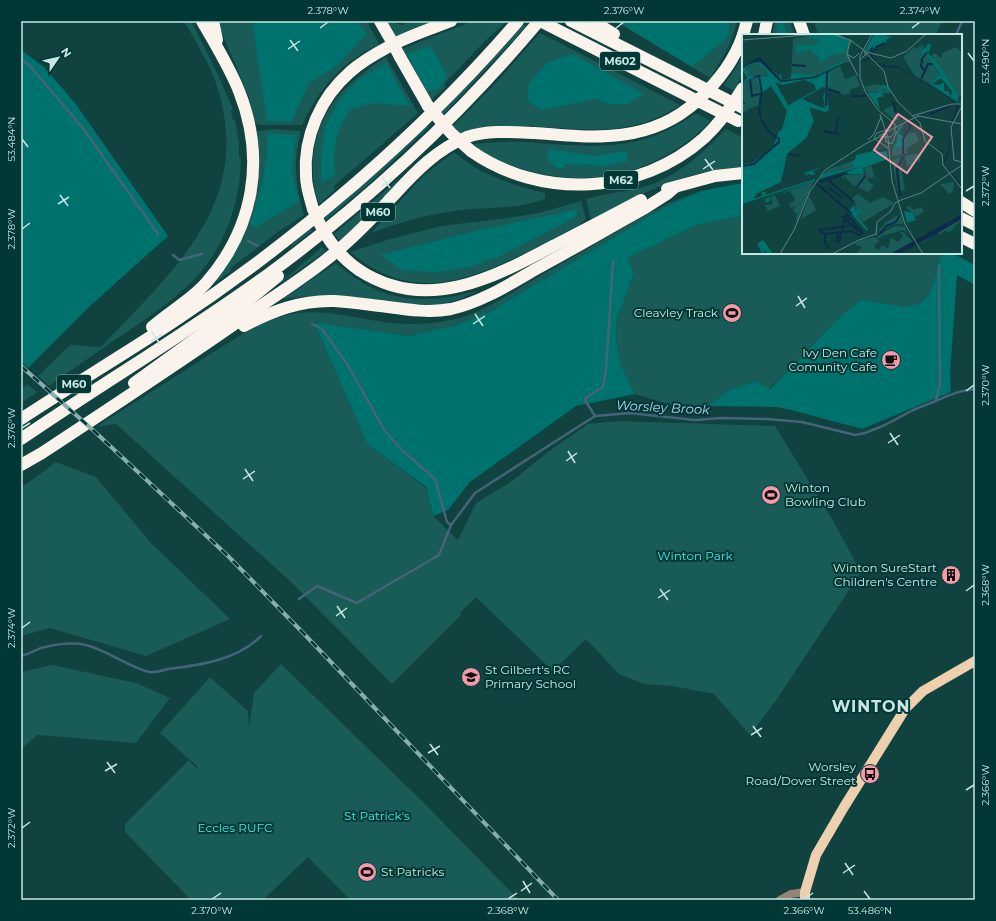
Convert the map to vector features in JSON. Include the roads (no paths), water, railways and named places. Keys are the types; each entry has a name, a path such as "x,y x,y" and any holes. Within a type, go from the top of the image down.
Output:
{"highway":[{"path":"202,21 221,55"},
{"path":"212,21 221,55"},
{"name":"M62","path":"380,21 428,106 451,133 471,150 496,166 542,182 574,185 600,184 628,179 666,163 698,143 716,125 742,89"},
{"path":"451,21 390,46 366,60 350,72 326,99 315,121 306,158 306,182 313,209 331,244 340,255 372,278 409,290 433,291 460,288 511,269 663,190 715,176 742,173"},
{"name":"M60","path":"21,419 173,322 279,246 362,177 447,97 484,60 518,21"},
{"name":"M60","path":"21,439 182,335 268,274 310,242 372,190 421,146 494,72 540,21"},
{"name":"M602","path":"540,21 740,122"},
{"name":"M602","path":"571,21 742,107"},
{"name":"M602","path":"593,21 678,74"},
{"name":"M60","path":"743,34 747,21"},
{"path":"764,34 767,21"},
{"path":"799,21 804,34"},
{"name":"M60","path":"21,464 42,453 194,353 332,255 358,232 421,167 448,146 468,137 486,133 512,132 608,137 624,135 650,128 673,119 705,94 730,65 738,50 742,38"},
{"name":"M60","path":"128,350 154,326 205,284 230,251 244,221 249,205 252,184 252,148 246,110 221,55"},
{"name":"M60","path":"194,353 262,316 303,304 334,301 421,310 451,309 469,304 505,287 645,208 674,188"},
{"path":"962,203 975,211"},
{"path":"962,218 975,225"},
{"path":"962,238 975,244"},
{"name":"M60","path":"21,464 39,449 190,344 244,303 295,260 310,242"}],"main road":[{"path":"805,896 816,855 844,806 905,709 923,691 975,661"}],"street":[{"path":"780,900 791,894 805,896"}],"waterway":[{"name":"Worsley Brook","path":"956,34 962,21"},
{"path":"21,59 29,65 82,127 158,234"},
{"path":"248,241 258,246"},
{"path":"173,255 179,260 202,254"},
{"path":"595,416 585,400 587,397 603,387 606,371 613,261"},
{"name":"Worsley Brook","path":"299,599 317,586 357,603 439,555 451,525 475,493 595,416 629,413 695,420 722,418 767,419 802,422 855,435 865,433 885,425 913,410 936,401 940,384 939,266"},
{"path":"312,324 322,329 347,364 385,431 403,451 435,479 447,522 451,525"},
{"path":"936,401 955,393 975,389"},
{"name":"Worsley Brook","path":"21,656 52,645 81,644 94,647 142,670 155,672 193,666 230,656 241,651 261,636"}],"railway":[{"path":"21,366 94,431 228,556 558,900"}],"place":[{"name":"Cleavley Track","path":"732,313"},
{"name":"Ivy Den Cafe Comunity Cafe","path":"891,360"},
{"name":"Winton Bowling Club","path":"771,495"},
{"name":"Winton SureStart Children's Centre","path":"951,575"},
{"name":"St Gilbert's RC Primary School","path":"471,677"},
{"name":"Worsley Road/Dover Street","path":"870,774"},
{"name":"St Patricks","path":"367,872"}],"district":[{"name":"WINTON","path":"871,706"}],"park label":[{"name":"Winton Park","path":"695,556"},
{"name":"St Patrick's","path":"377,816"},
{"name":"Eccles RUFC","path":"235,828"}]}
